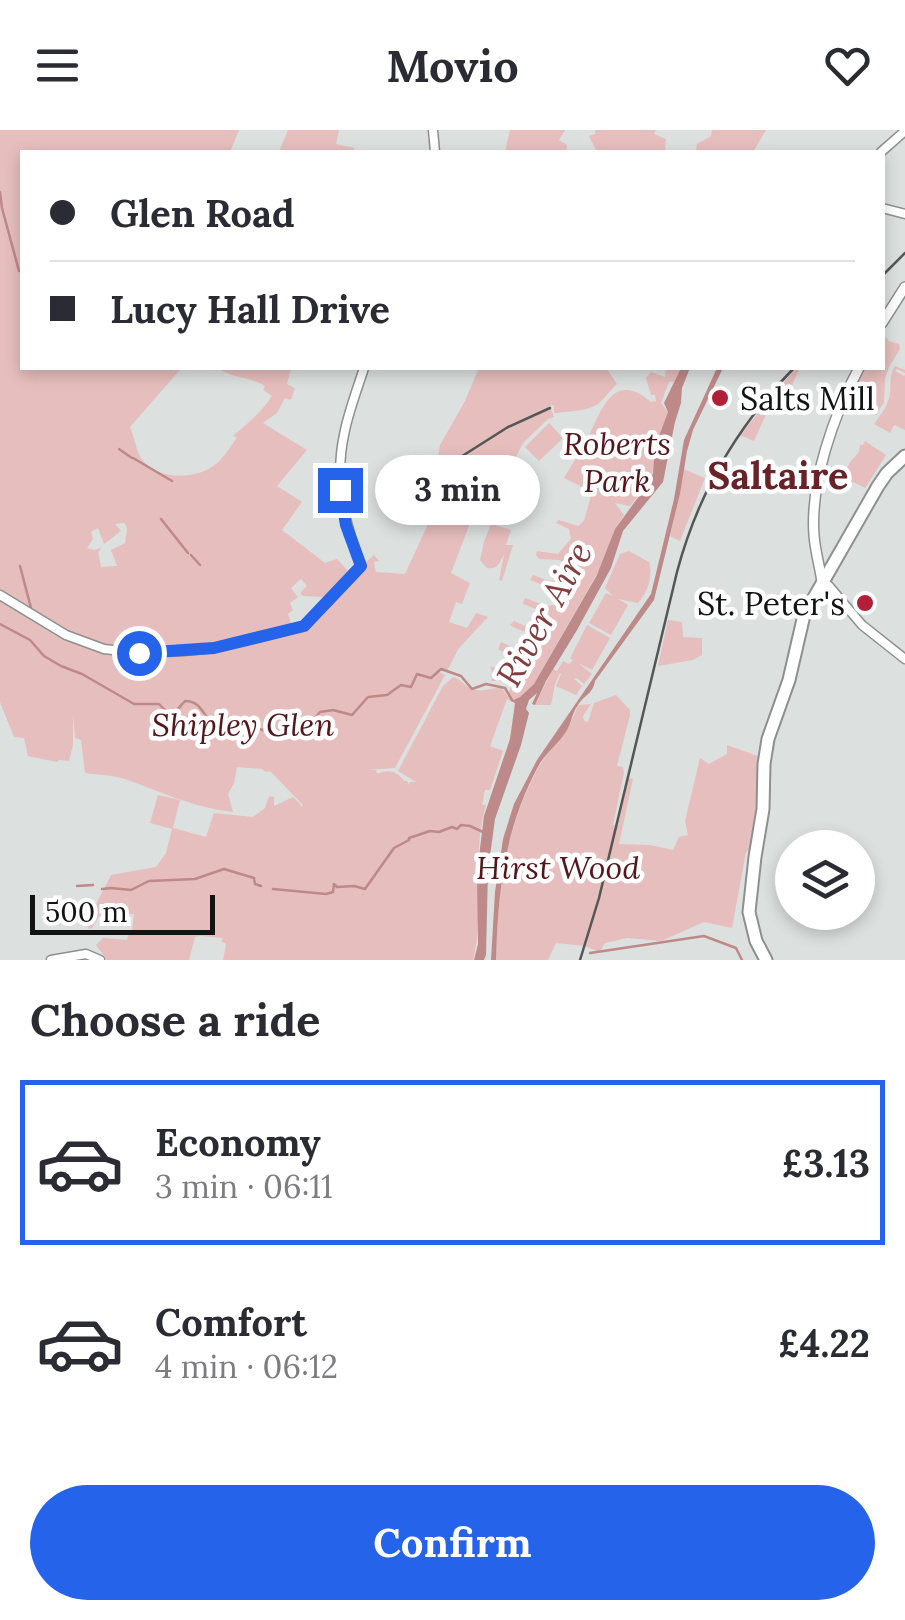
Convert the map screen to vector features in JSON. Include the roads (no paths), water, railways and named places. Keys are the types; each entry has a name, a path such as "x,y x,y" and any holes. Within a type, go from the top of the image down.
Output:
{"highway":[{"path":"766,960 756,941 749,912 771,727 790,676 801,624 884,476 905,456"}],"main road":[{"path":"885,318 905,286"},
{"path":"822,582 814,534 819,480 833,424 858,370"}],"street":[{"path":"884,150 905,132"},
{"path":"888,209 904,213"},
{"path":"0,595 80,642 139,653 214,648 304,626 361,566 346,525 340,470 344,431 363,370"},
{"path":"822,582 870,632 905,659"},
{"path":"51,960 86,954 98,959"}],"waterway":[{"path":"0,192 19,271"},
{"path":"119,449 132,458"},
{"path":"133,458 172,481"},
{"path":"161,519 188,553"},
{"path":"191,555 200,565"},
{"path":"20,566 31,608"},
{"path":"0,624 30,640 44,656 134,704 159,704 173,713 185,701 198,706 212,723 227,718 266,731 289,729"},
{"name":"River Aire","path":"315,718 320,712 333,710 352,715 368,697 387,695 401,685 411,687 417,674 431,678 441,669 461,676 472,689 486,684 505,688 512,700"},
{"path":"273,889 326,894 333,892 334,884 365,889 394,848 409,838 461,825 483,832"},
{"path":"102,889 131,890 149,881 195,879 224,869 254,878 255,884 261,886"},
{"path":"77,886 93,885"},
{"path":"590,953 704,936 736,948 742,960"}],"railway":[{"path":"885,273 905,253"},
{"path":"580,960 599,898 677,572 696,515 737,437 792,370"},
{"path":"437,472 508,427 550,408"}],"place":[{"name":"Salts Mill","path":"720,398"},
{"name":"St. Peter's","path":"865,603"}],"district":[{"name":"Saltaire","path":"778,475"}],"park label":[{"name":"Roberts Park","path":"617,462"},
{"name":"Shipley Glen","path":"243,724"},
{"name":"Hirst Wood","path":"558,867"}]}
